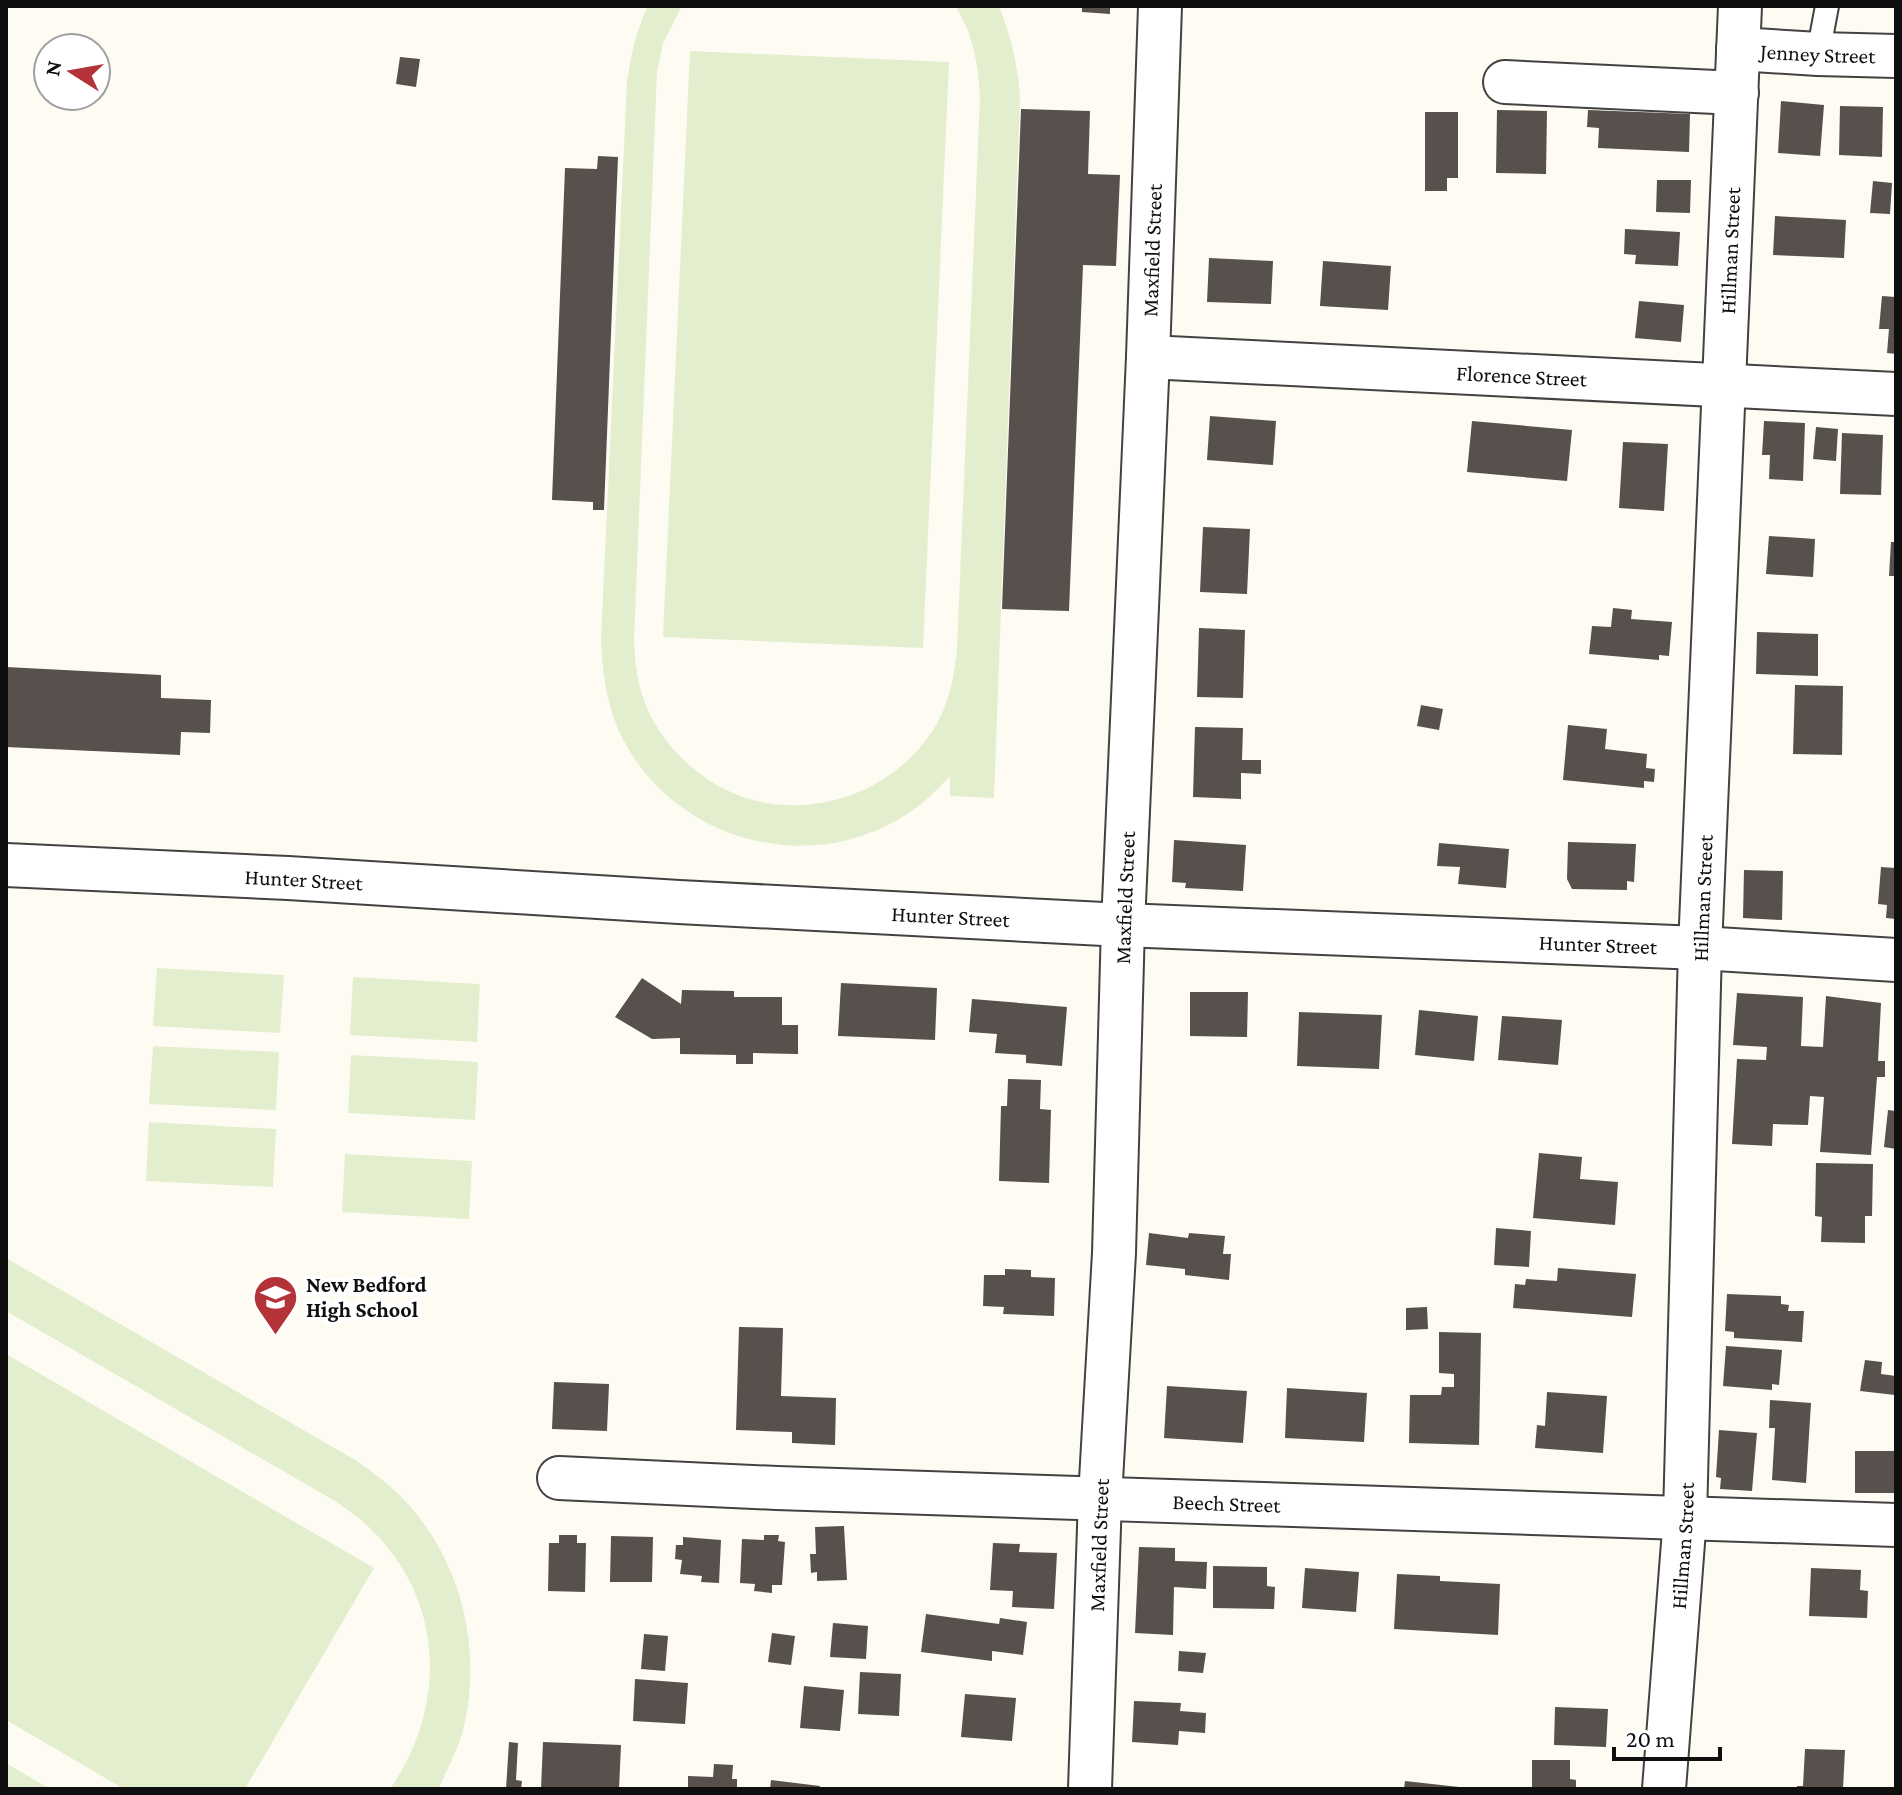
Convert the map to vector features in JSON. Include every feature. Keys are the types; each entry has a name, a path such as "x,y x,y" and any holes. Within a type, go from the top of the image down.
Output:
{"street":[{"name":"Maxfield Street","path":"1090,1789 1100,1498 1114,1253 1123,925 1160,6"},
{"name":"Hillman Street","path":"1664,1789 1685,1517 1700,948 1740,6"},
{"name":"Jenney Street","path":"1738,49 1896,56"},
{"path":"1505,82 1737,93"},
{"name":"Florence Street","path":"1148,357 1896,394"},
{"name":"Hunter Street","path":"6,865 1123,925 1700,948 1896,960"},
{"name":"Beech Street","path":"559,1478 1896,1525"}],"lane":[{"path":"1818,54 1827,6"}],"green space":[{"path":"648,6 682,6 663,43 657,72 634,640 637,674 646,706 658,729 693,768 732,793 763,802 795,805 827,802 858,792 887,777 912,756 933,730 950,691 957,649 980,96 974,49 955,6 999,6 1013,51 1020,98 994,798 950,796 950,776 910,812 865,835 824,844 782,845 742,837 703,821 669,797 640,767 618,729 605,685 601,639 627,82 634,43"},
{"path":"690,51 949,62 923,648 663,637"},
{"path":"157,968 284,975 280,1033 153,1026"},
{"path":"353,977 480,984 477,1042 350,1035"},
{"path":"153,1046 279,1052 276,1110 149,1104"},
{"path":"351,1055 478,1062 475,1120 348,1113"},
{"path":"149,1122 276,1129 273,1187 146,1181"},
{"path":"345,1154 472,1161 469,1219 342,1212"},
{"path":"6,1258 357,1461 408,1504 442,1553 463,1609 468,1638 469,1697 464,1727 438,1789 390,1789 420,1728 428,1696 430,1664 427,1631 418,1599 403,1569 382,1541 366,1524 335,1501 6,1311"},
{"path":"6,1354 374,1568 245,1789 124,1789 6,1720"},
{"path":"6,1763 50,1789 6,1789"}],"building":[{"path":"1082,6 1110,6 1110,14 1082,12"},
{"path":"400,57 420,59 416,87 396,84"},
{"path":"1781,101 1824,105 1820,156 1778,153"},
{"path":"1840,106 1883,107 1882,157 1839,155"},
{"path":"1021,109 1090,111 1088,174 1120,175 1116,266 1083,265 1069,611 1002,609"},
{"path":"1497,110 1547,111 1546,174 1496,173"},
{"path":"1588,110 1690,114 1689,152 1598,148 1599,128 1587,127"},
{"path":"1425,112 1458,112 1458,178 1447,178 1447,191 1425,191"},
{"path":"598,156 618,157 604,510 593,510 593,502 552,500 565,168 597,169"},
{"path":"1657,180 1691,180 1690,213 1656,212"},
{"path":"1873,181 1892,183 1890,214 1870,213"},
{"path":"1775,216 1846,220 1844,258 1773,255"},
{"path":"1625,229 1680,232 1678,266 1635,264 1636,255 1624,254"},
{"path":"1209,258 1273,261 1271,304 1207,302"},
{"path":"1323,261 1391,266 1388,310 1320,306"},
{"path":"1882,296 1896,297 1896,354 1887,353 1889,329 1879,329"},
{"path":"1639,301 1684,305 1681,342 1635,338"},
{"path":"1210,416 1276,421 1273,465 1207,460"},
{"path":"1472,421 1572,430 1567,481 1467,472"},
{"path":"1764,421 1805,423 1803,481 1769,479 1770,455 1762,455"},
{"path":"1816,427 1838,429 1836,461 1813,459"},
{"path":"1842,433 1883,435 1881,495 1840,494"},
{"path":"1623,442 1668,444 1664,511 1619,508"},
{"path":"1203,527 1250,529 1247,594 1200,592"},
{"path":"1769,536 1815,539 1813,577 1766,574"},
{"path":"1891,542 1896,542 1896,576 1889,576"},
{"path":"1613,608 1632,610 1631,619 1672,622 1669,656 1659,655 1659,660 1589,654 1592,626 1611,627"},
{"path":"1199,628 1245,630 1243,698 1197,697"},
{"path":"1757,632 1818,634 1818,676 1756,674"},
{"path":"6,667 161,675 161,698 211,700 210,733 181,732 180,755 6,747"},
{"path":"1795,685 1843,686 1842,755 1793,754"},
{"path":"1421,705 1443,709 1439,730 1417,726"},
{"path":"1568,725 1607,729 1605,749 1647,754 1646,768 1655,769 1654,782 1644,781 1644,788 1563,780"},
{"path":"1195,727 1243,728 1242,760 1261,760 1261,774 1241,773 1241,799 1193,797"},
{"path":"1174,840 1246,845 1243,891 1185,888 1186,883 1172,882"},
{"path":"1568,842 1636,844 1634,882 1627,881 1627,890 1572,889 1567,879"},
{"path":"1439,843 1509,849 1506,888 1458,884 1460,867 1437,866"},
{"path":"1881,867 1896,868 1896,919 1886,918 1887,905 1878,904"},
{"path":"1744,870 1783,871 1782,920 1743,918"},
{"path":"642,978 681,1004 682,990 734,991 734,997 782,997 782,1025 798,1025 798,1054 753,1053 753,1064 736,1064 736,1055 680,1054 680,1038 652,1039 615,1017"},
{"path":"841,983 937,988 935,1040 838,1036"},
{"path":"1190,992 1248,992 1247,1037 1190,1036"},
{"path":"1737,993 1803,997 1801,1046 1823,1047 1826,996 1881,1003 1878,1061 1885,1061 1885,1077 1877,1077 1871,1155 1820,1152 1824,1097 1810,1096 1808,1125 1773,1124 1772,1146 1732,1144 1737,1059 1766,1060 1767,1047 1733,1045"},
{"path":"972,999 1067,1007 1062,1066 1026,1063 1026,1055 995,1053 997,1034 969,1032"},
{"path":"1419,1010 1478,1016 1474,1061 1415,1055"},
{"path":"1299,1012 1382,1015 1379,1069 1297,1066"},
{"path":"1502,1016 1562,1020 1558,1065 1498,1060"},
{"path":"1008,1079 1041,1080 1040,1109 1051,1110 1049,1183 999,1181 1001,1106 1007,1106"},
{"path":"1888,1110 1896,1111 1896,1149 1884,1147"},
{"path":"1539,1153 1582,1157 1580,1179 1618,1182 1615,1225 1533,1218"},
{"path":"1816,1163 1873,1164 1872,1216 1865,1216 1865,1243 1821,1242 1822,1217 1815,1216"},
{"path":"1496,1228 1531,1231 1529,1267 1494,1265"},
{"path":"1149,1233 1188,1238 1189,1233 1225,1236 1223,1254 1231,1254 1229,1280 1185,1275 1185,1269 1146,1265"},
{"path":"1558,1268 1636,1274 1632,1317 1513,1308 1515,1284 1525,1285 1526,1279 1557,1281"},
{"path":"1005,1269 1031,1270 1031,1277 1055,1278 1054,1316 1003,1314 1004,1307 983,1306 984,1275 1005,1275"},
{"path":"1727,1294 1781,1296 1781,1304 1789,1305 1788,1311 1804,1311 1802,1342 1734,1338 1734,1332 1725,1331"},
{"path":"1427,1307 1428,1329 1406,1330 1406,1308"},
{"path":"739,1327 783,1328 781,1396 836,1398 835,1445 792,1443 792,1432 736,1430"},
{"path":"1439,1332 1481,1333 1479,1445 1409,1443 1410,1395 1441,1395 1442,1387 1454,1387 1454,1374 1439,1373"},
{"path":"1726,1346 1782,1350 1779,1385 1772,1384 1772,1390 1723,1386"},
{"path":"1865,1360 1882,1362 1881,1374 1896,1376 1895,1395 1860,1391"},
{"path":"554,1382 609,1384 607,1431 552,1429"},
{"path":"1167,1386 1247,1391 1243,1443 1164,1438"},
{"path":"1287,1388 1367,1393 1364,1442 1285,1438"},
{"path":"1547,1392 1607,1396 1603,1453 1535,1448 1537,1425 1545,1426"},
{"path":"1770,1400 1811,1403 1806,1483 1772,1480 1775,1428 1769,1428"},
{"path":"1719,1430 1757,1433 1752,1491 1720,1489 1721,1478 1716,1477"},
{"path":"1855,1451 1896,1451 1896,1493 1855,1493"},
{"path":"844,1526 847,1580 817,1581 817,1572 811,1573 810,1554 816,1554 815,1527"},
{"path":"559,1535 577,1535 577,1543 586,1543 585,1592 548,1591 549,1543 559,1543"},
{"path":"764,1535 779,1535 778,1541 785,1542 782,1585 772,1585 772,1593 754,1591 755,1584 740,1583 742,1539 764,1540"},
{"path":"611,1536 653,1537 652,1582 610,1582"},
{"path":"683,1537 721,1540 719,1583 701,1582 702,1576 680,1574 682,1560 675,1559 676,1545 683,1545"},
{"path":"993,1543 1020,1544 1019,1552 1057,1553 1054,1609 1012,1607 1013,1591 990,1590"},
{"path":"1139,1547 1175,1548 1175,1561 1207,1562 1206,1589 1174,1587 1173,1635 1135,1633"},
{"path":"1213,1566 1267,1567 1267,1586 1275,1587 1274,1609 1213,1608"},
{"path":"1305,1568 1359,1572 1356,1612 1302,1608"},
{"path":"1811,1568 1861,1570 1860,1590 1868,1591 1867,1618 1809,1616"},
{"path":"1397,1574 1440,1576 1440,1581 1500,1584 1498,1635 1394,1629"},
{"path":"926,1614 999,1624 1000,1618 1027,1622 1023,1655 992,1651 992,1661 921,1652"},
{"path":"833,1623 868,1626 866,1659 830,1657"},
{"path":"772,1633 795,1636 791,1665 768,1662"},
{"path":"644,1634 668,1636 665,1671 641,1669"},
{"path":"1179,1651 1206,1653 1203,1673 1178,1671"},
{"path":"860,1672 901,1674 899,1716 858,1714"},
{"path":"635,1679 688,1683 685,1724 633,1721"},
{"path":"804,1686 844,1690 840,1731 800,1728"},
{"path":"965,1694 1016,1698 1012,1741 961,1737"},
{"path":"1134,1701 1181,1703 1180,1711 1206,1713 1205,1733 1179,1731 1178,1745 1132,1742"},
{"path":"1555,1707 1608,1709 1606,1747 1554,1745"},
{"path":"509,1742 518,1743 516,1780 522,1781 521,1789 506,1789"},
{"path":"543,1742 621,1745 619,1789 541,1789"},
{"path":"1805,1749 1845,1750 1843,1789 1797,1789 1797,1786 1803,1786"},
{"path":"1532,1760 1570,1760 1570,1779 1576,1780 1576,1789 1532,1789"},
{"path":"714,1764 733,1765 732,1779 737,1779 737,1789 688,1789 688,1776 713,1777"},
{"path":"771,1780 820,1786 819,1789 770,1789"},
{"path":"1405,1781 1459,1787 1459,1789 1404,1789"}],"place":[{"name":"New Bedford High School","path":"275,1336"}]}
